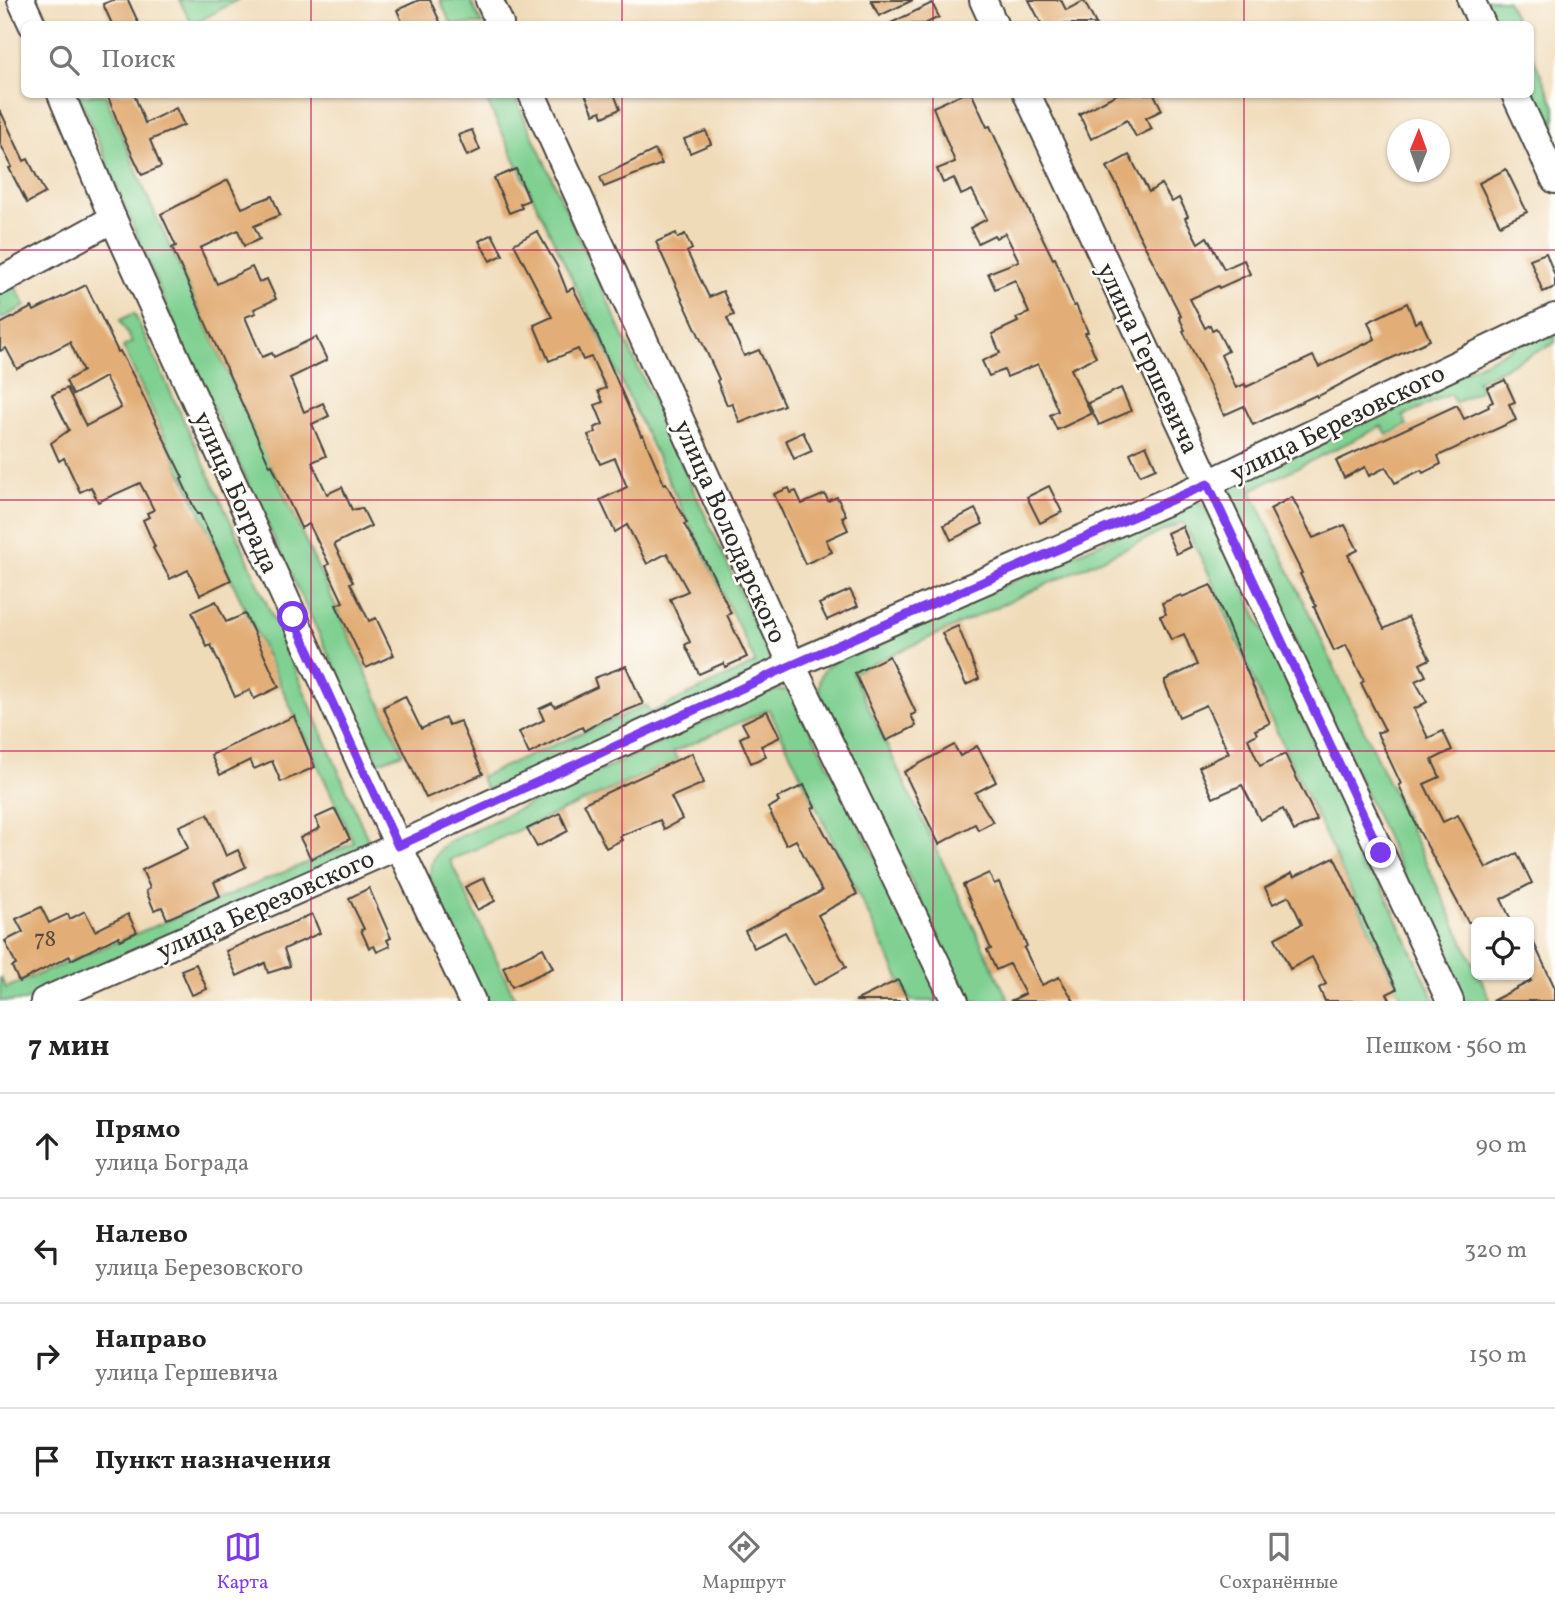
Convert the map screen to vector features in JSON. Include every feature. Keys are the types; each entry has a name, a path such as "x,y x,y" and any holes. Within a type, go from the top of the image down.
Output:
{"street":[{"path":"21,0 31,21"},
{"path":"489,0 499,21"},
{"path":"983,0 993,21"},
{"path":"1471,0 1481,21"},
{"name":"улица Бограда","path":"63,98 113,219 398,846 472,1001"},
{"name":"улица Володарского","path":"534,98 792,665 955,1001"},
{"name":"улица Гершевича","path":"1029,98 1450,1001"},
{"path":"1517,98 1555,180"},
{"path":"0,281 113,219"},
{"name":"улица Березовского","path":"44,1001 398,846 792,665 1208,484 1555,317"}],"green space":[{"path":"179,0 237,0 199,21 190,21"},
{"path":"440,0 470,0 480,21 450,21"},
{"path":"1482,0 1507,0 1517,21 1492,21"},
{"path":"1534,59 1555,107 1555,150 1529,98 1534,98"},
{"path":"80,98 106,98 150,203 403,753 379,762 175,327"},
{"path":"485,98 515,98 770,658 770,666 653,724 487,790 480,777 646,705 650,713 756,663"},
{"path":"13,283 26,306 0,319 0,290"},
{"path":"134,313 242,546 372,849 25,1001 0,1001 0,977 6,988 354,843 123,347 132,342 120,320"},
{"path":"1555,327 1555,343 1477,381 1481,390 1455,403 1450,394 1403,416 1407,425 1387,435 1382,426 1251,490 1471,958 1471,980 1481,980 1491,1001 1462,1001 1227,493 1228,488"},
{"path":"1195,501 1205,505 1435,1001 1403,1001 1262,700 1210,576 1183,522 852,673 1009,1001 970,1001 822,700 820,678 832,663 841,657"},
{"path":"769,692 791,692 946,995 935,1001 910,1001 769,709 673,752 678,760 450,860 516,1001 484,1001 430,878 434,859 442,847"}],"building":[{"path":"113,0 128,0 138,21 111,21 103,4"},
{"path":"419,0 430,0 440,21 402,21 397,10"},
{"path":"871,0 913,0 879,16"},
{"path":"1029,0 1061,0 1066,10 1084,1 1094,21 1040,21"},
{"path":"932,3 939,17 931,21 895,21"},
{"path":"109,98 136,98 145,123 176,108 184,125 150,140 161,167 142,175"},
{"path":"587,98 616,98 620,109 603,117 601,111 594,114"},
{"path":"953,98 974,98 987,127 990,126 1053,259 1055,258 1074,306 1076,305 1088,332 1085,333 1096,357 1071,369 1091,414 1057,430 1050,415 1058,411 1038,364 1007,377 1004,370 989,376 982,361 1000,353 992,334 1018,322 1016,318 1029,313 1015,280 995,289 988,273 1019,261 1005,233 978,243 970,228 987,219 972,190 961,195 954,178 943,183 937,169 955,162 933,107"},
{"path":"1109,98 1156,98 1162,110 1146,118 1152,129 1136,137 1127,120 1091,139 1079,114"},
{"path":"0,110 24,161 28,159 45,193 27,203 0,143"},
{"path":"472,130 480,150 467,156 458,135"},
{"path":"706,131 711,144 690,153 684,139"},
{"path":"655,150 662,164 604,187 600,177"},
{"path":"1129,155 1149,192 1161,184 1172,202 1179,198 1188,216 1185,218 1198,243 1207,237 1224,269 1244,260 1250,274 1190,299 1205,328 1210,325 1212,330 1216,328 1228,351 1221,355 1236,388 1245,384 1246,387 1313,356 1319,367 1375,339 1368,322 1407,303 1415,323 1421,320 1430,340 1317,397 1316,395 1253,425 1244,406 1224,415 1183,331 1185,330 1179,317 1181,316 1107,167"},
{"path":"516,169 529,200 520,204 522,208 509,213 494,178"},
{"path":"1506,169 1527,212 1500,225 1479,183"},
{"path":"228,180 242,208 272,196 280,215 254,226 260,239 244,246 238,230 200,248 217,284 252,267 259,282 267,279 276,299 254,309 256,313 245,317 262,357 272,353 274,357 316,337 327,360 290,378 304,412 323,403 329,416 312,424 326,456 312,462 327,494 342,487 352,510 362,508 371,526 334,544 369,621 376,618 394,655 366,668 336,605 343,602 326,566 329,564 309,524 301,528 272,465 270,466 172,248 176,246 161,214"},
{"path":"537,231 557,266 567,291 573,288 595,330 664,484 666,483 687,523 684,524 731,613 727,615 747,657 699,674 685,645 690,642 670,599 688,591 667,553 647,564 627,525 615,532 600,500 627,487 615,458 600,464 588,435 596,432 594,428 603,424 595,405 603,402 598,391 606,388 591,357 583,360 578,349 549,361 534,325 552,317 514,244"},
{"path":"676,233 678,238 685,234 692,249 687,252 709,297 723,291 734,315 727,318 744,356 759,350 784,405 740,423 732,403 727,405 717,381 719,379 656,242"},
{"path":"492,234 503,255 490,261 479,241"},
{"path":"1546,253 1555,276 1555,287 1543,292 1530,259"},
{"path":"86,285 118,352 120,351 136,381 183,478 181,479 197,514 200,514 231,580 200,595 188,570 170,579 153,548 155,547 143,520 149,517 147,513 154,510 140,483 98,502 91,487 80,492 64,458 59,461 51,443 69,430 52,395 67,388 86,426 121,408 105,377 73,395 66,381 83,371 70,342 17,369 6,348 0,351 0,324 32,307 34,311"},
{"path":"1505,380 1515,402 1509,404 1516,420 1438,456 1441,464 1395,483 1386,467 1369,476 1365,467 1344,478 1336,461 1457,405 1464,419 1489,407 1488,404 1493,402 1487,388"},
{"path":"1121,388 1131,411 1099,425 1088,403"},
{"path":"803,432 812,451 794,459 786,440"},
{"path":"1146,445 1156,468 1140,475 1130,453"},
{"path":"1049,486 1062,512 1040,523 1027,497"},
{"path":"789,488 791,493 796,491 802,504 825,494 828,501 837,497 846,515 842,517 848,530 826,540 832,552 805,564 774,494"},
{"path":"1292,497 1313,538 1345,525 1358,550 1348,555 1384,629 1408,617 1430,659 1420,664 1426,676 1415,681 1427,702 1414,709 1428,738 1443,731 1452,750 1432,760 1440,777 1424,784 1443,822 1458,815 1486,868 1517,853 1532,883 1501,899 1510,917 1471,917 1471,922 1468,922 1417,827 1399,785 1401,784 1377,733 1385,730 1361,683 1364,681 1346,645 1334,651 1300,574 1302,573 1270,509"},
{"path":"975,509 983,524 951,540 944,525"},
{"path":"1182,526 1191,547 1176,554 1167,533"},
{"path":"1211,585 1270,723 1255,730 1257,734 1248,739 1260,766 1285,754 1317,820 1294,831 1283,809 1260,820 1242,785 1213,798 1199,767 1229,753 1206,705 1179,717 1165,684 1165,680 1197,665 1184,634 1171,640 1160,616 1166,614 1162,603"},
{"path":"850,590 858,606 827,620 819,604"},
{"path":"216,601 226,622 245,614 279,687 254,699 250,690 235,697 211,645 207,647 192,612"},
{"path":"958,626 979,679 966,685 942,633"},
{"path":"889,656 916,713 911,715 916,726 886,741 855,673"},
{"path":"626,666 643,704 584,731 582,727 529,754 519,732 544,720 539,709 552,703 555,707 597,687 594,678"},
{"path":"405,696 421,729 445,718 449,725 460,721 483,774 426,798 383,707"},
{"path":"767,711 780,737 761,746 766,756 751,763 740,738 748,734 742,723"},
{"path":"294,716 315,767 281,782 272,761 254,769 250,760 220,775 211,755"},
{"path":"954,745 960,756 977,746 989,767 996,782 975,793 993,822 978,830 975,824 939,844 904,772"},
{"path":"692,753 704,783 671,797 682,819 664,829 660,820 620,836 622,840 606,848 584,803"},
{"path":"804,785 815,807 812,809 857,894 818,915 846,967 814,985 785,932 754,948 745,931 822,891 796,840 786,845 768,808 779,802 777,798"},
{"path":"335,809 350,839 311,859 300,838 320,828 315,818"},
{"path":"560,813 568,831 537,847 527,829"},
{"path":"208,814 226,856 238,850 246,867 214,882 220,896 167,919 162,907 154,910 146,891 150,888 142,870 188,848 179,826"},
{"path":"1334,857 1397,989 1387,994 1391,1001 1325,1001 1319,988 1326,984 1312,957 1290,969 1275,938 1302,924 1289,896 1273,904 1265,888 1292,873 1294,877"},
{"path":"989,873 994,884 999,882 1027,946 1024,948 1042,985 1059,977 1074,1001 1010,1001 1025,994 1009,964 996,970 987,950 991,949 963,885"},
{"path":"484,878 495,901 477,910 465,887"},
{"path":"369,888 391,938 387,940 390,946 377,952 374,946 369,948 361,930 364,929 349,898"},
{"path":"41,907 49,923 68,914 70,919 85,911 95,931 128,914 137,932 120,940 119,936 71,960 70,956 19,982 12,967 16,965 5,941 23,932 16,919"},
{"path":"312,914 320,933 284,949 290,966 268,973 265,963 237,976 226,951"},
{"path":"1534,944 1555,988 1555,1001 1492,1001 1534,980"},
{"path":"543,948 553,968 512,987 503,967"},
{"path":"196,964 207,989 192,995 181,970"},
{"path":"898,980 909,1001 855,1001"}],"route":[{"path":"293,617 398,846 792,665 1208,484 1381,853"}]}
